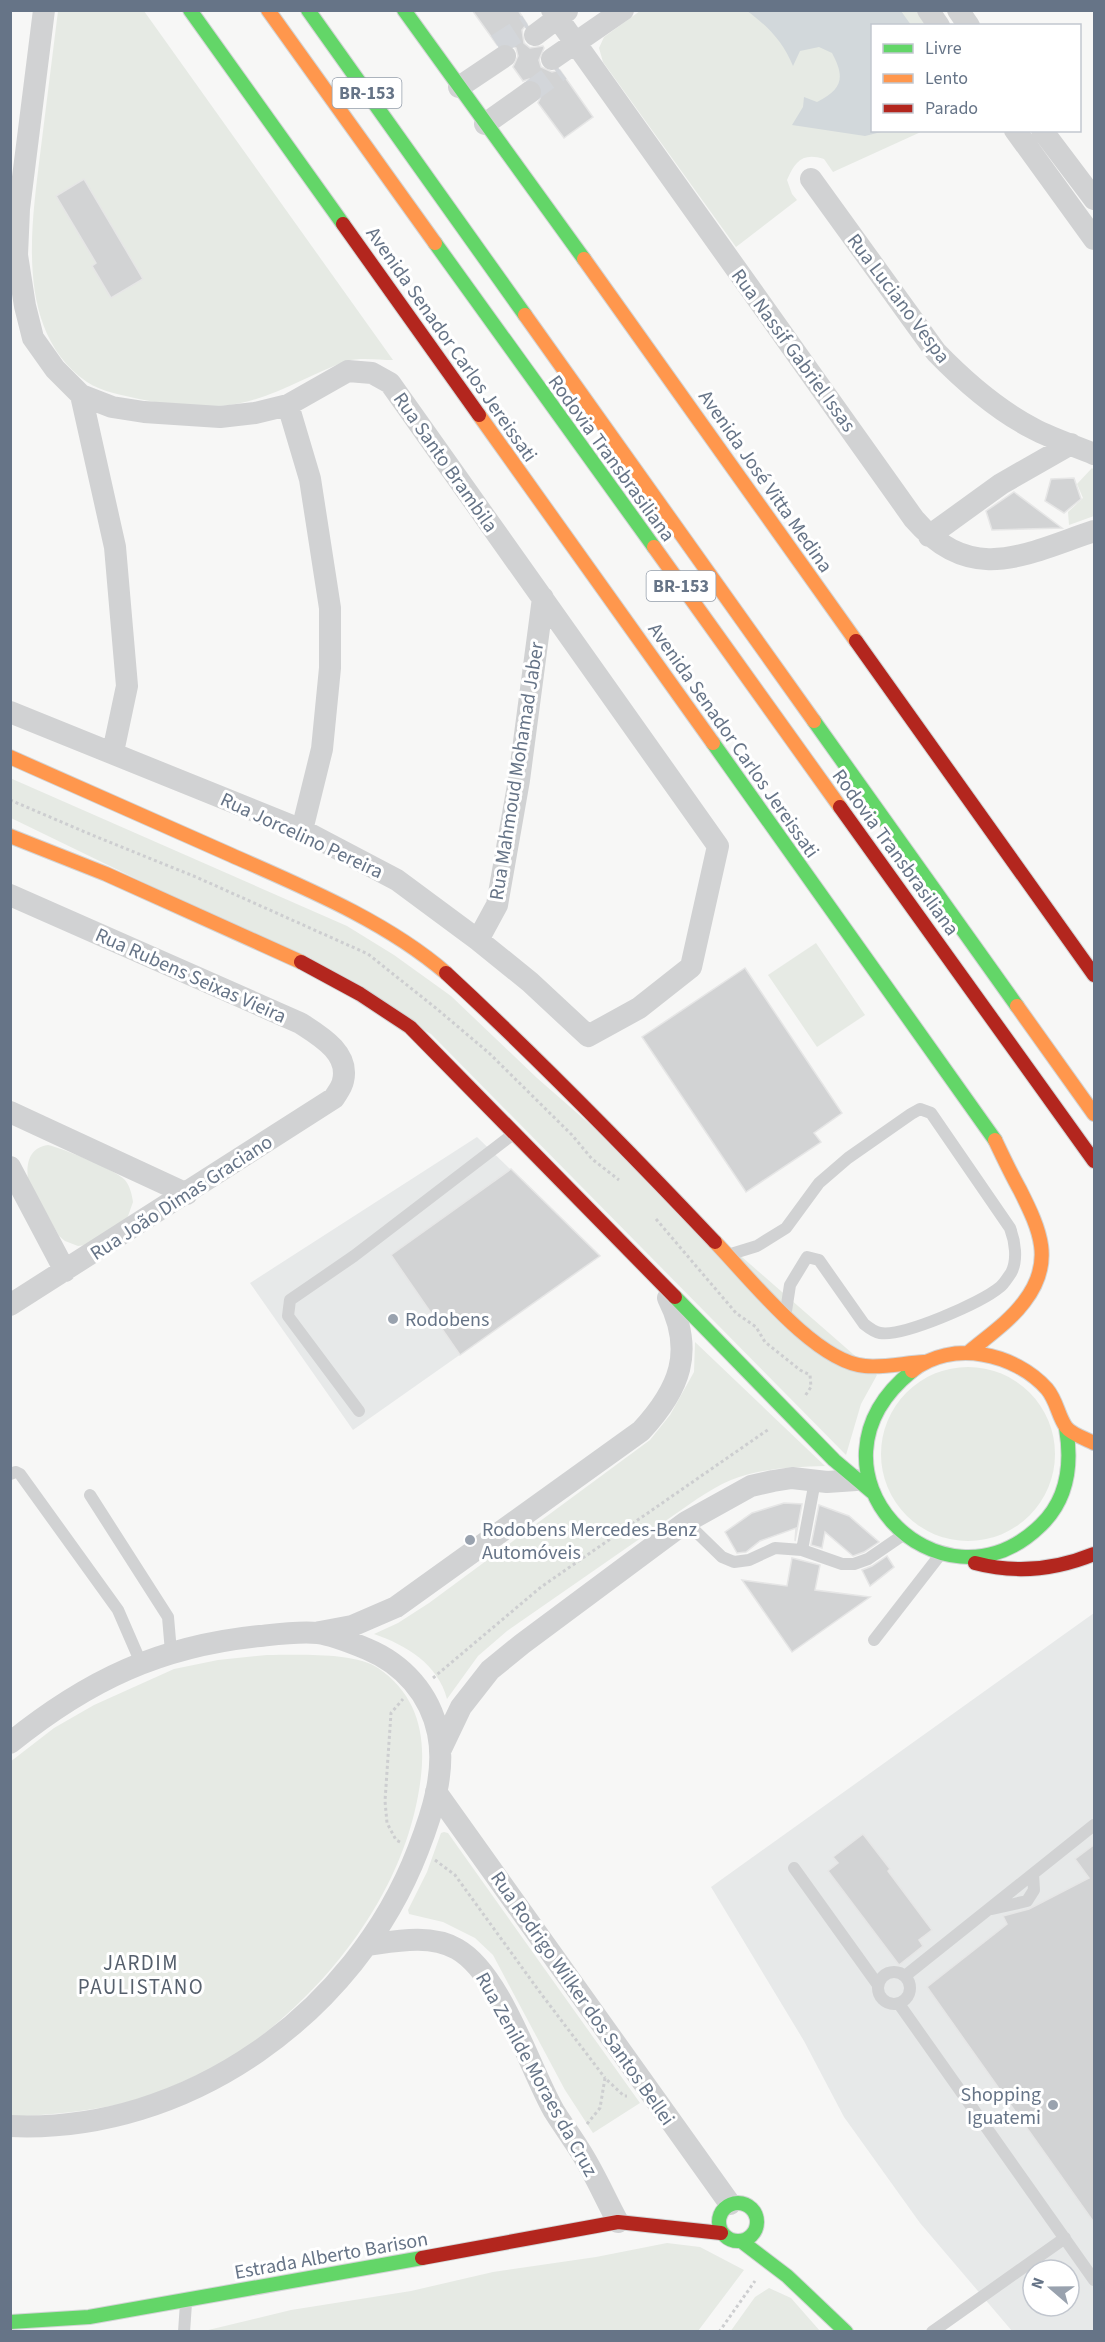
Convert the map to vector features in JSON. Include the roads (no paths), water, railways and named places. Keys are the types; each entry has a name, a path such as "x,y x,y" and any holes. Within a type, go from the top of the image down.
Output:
{"main road":[{"name":"Avenida Senador Carlos Jereissati","path":"190,10 995,1139 1034,1215 1042,1236 1043,1257 1040,1273 1028,1296 1009,1317 969,1352"},
{"name":"Rodovia Transbrasiliana","path":"268,10 1095,1161"},
{"name":"Rodovia Transbrasiliana","path":"308,10 1095,1114"},
{"name":"Avenida José Vitta Medina","path":"404,10 1095,975"},
{"path":"10,757 294,883 399,940 443,971 493,1017 641,1164 785,1315 814,1342 837,1358 864,1366 924,1362 946,1355 969,1352 991,1355 1011,1362 1030,1374 1053,1398 1066,1428 1070,1448 1065,1487 1046,1521 1016,1545 998,1553 959,1558"},
{"path":"10,836 54,851 290,955 376,1001 410,1027 516,1132 662,1286 864,1486 885,1516 903,1535 927,1550 994,1569 1036,1570 1084,1559 1095,1554"},
{"path":"864,1486 869,1428 877,1407 905,1374 924,1362"},
{"path":"1066,1428 1095,1443"},
{"path":"721,2233 724,2211 742,2203 749,2206 754,2211 764,2237 787,2276"},
{"name":"Estrada Alberto Barison","path":"657,2224 724,2211"},
{"name":"Estrada Alberto Barison","path":"10,2322 89,2317 618,2222 657,2224 721,2233 734,2241 741,2241"},
{"path":"764,2237 754,2233 741,2241 787,2276 846,2331"}],"street":[{"name":"Rua Santo Brambila","path":"44,10 15,210 14,256 33,338 55,369 81,395 112,407 182,416 220,417 255,413 288,405 348,371 372,374 390,383 718,846 691,967 639,1008 588,1036"},
{"path":"556,64 578,49 595,31 623,10"},
{"path":"928,10 938,24"},
{"path":"958,10 968,24"},
{"path":"532,30 557,13"},
{"name":"Rua Nassif Gabriel Issas","path":"557,13 578,49 914,519 929,536 962,554 995,561 1012,558 1095,531"},
{"path":"455,81 501,50"},
{"path":"482,119 526,86"},
{"path":"1016,132 1095,239"},
{"path":"1044,132 1095,199"},
{"name":"Rua Luciano Vespa","path":"811,179 936,352 954,370 1016,419 1036,431 1095,454"},
{"path":"81,395 115,547 128,686 113,752"},
{"path":"288,405 310,480 330,608 330,668 322,748 302,830"},
{"path":"929,536 1000,484 1071,444"},
{"name":"Rua Mahmoud Mohamad Jaber","path":"478,940 497,905 519,780 543,598"},
{"name":"Rua Jorcelino Pereira","path":"10,712 302,830 397,880 530,982 588,1036"},
{"name":"Rua Rubens Seixas Vieira","path":"10,895 300,1023 334,1048 344,1065 344,1082"},
{"name":"Rua João Dimas Graciano","path":"10,1305 334,1098 344,1082"},
{"path":"10,1112 187,1194"},
{"path":"10,1167 65,1271"},
{"path":"10,1743 48,1712 92,1686 171,1652 220,1640 317,1633 352,1626 396,1607 641,1431 660,1411 674,1387 680,1370 683,1347 675,1311 662,1286"},
{"path":"440,1751 461,1707 490,1670 686,1522 751,1486 792,1478 864,1486"},
{"path":"10,2126 70,2123 110,2117 195,2089 267,2046 300,2020 339,1981 368,1945 393,1906 418,1851 436,1791 440,1751 439,1734 432,1709 419,1688 404,1672 383,1656 317,1633"},
{"name":"Rua Rodrigo Wilker dos Santos Bellei","path":"436,1791 646,2086 724,2211"},
{"name":"Rua Zenilde Moraes da Cruz","path":"368,1945 401,1941 435,1941 457,1949 474,1962 494,1989 550,2103 618,2222"}],"lane":[{"path":"728,1255 757,1246 786,1228 819,1183 848,1158 910,1114 920,1109 931,1113 1010,1228 1014,1238 1015,1263 1012,1272 1001,1287 961,1310 918,1326 882,1334 864,1324 819,1260 807,1257 790,1285 785,1315"},
{"path":"359,1411 288,1316 291,1300 354,1257 516,1132"},
{"path":"10,1474 16,1472 20,1474 118,1610 141,1663"},
{"path":"802,1550 815,1481"},
{"path":"90,1496 168,1617 171,1652"},
{"path":"686,1522 722,1557 734,1562 749,1560 775,1548 802,1550 842,1564 854,1564 868,1559 903,1535"},
{"path":"874,1640 941,1554"},
{"path":"905,1976 988,1910 1027,1901 1034,1890 1033,1874 1095,1825"},
{"path":"794,1868 878,1985"},
{"path":"897,1972 905,1976 910,1992 906,1999 898,2004 890,2004 883,2000 878,1993 878,1985 882,1977 897,1972"},
{"path":"898,2004 1095,2280"},
{"path":"932,2331 1065,2238"},
{"path":"184,2331 186,2301"}],"tunnel":[{"path":"497,45 528,25"},
{"path":"530,92 560,70"}],"place":[{"name":"Rodobens","path":"393,1319"},
{"name":"Rodobens Mercedes-Benz Automóveis","path":"470,1540"},
{"name":"Shopping Iguatemi","path":"1053,2105"}],"district":[{"name":"JARDIM PAULISTANO","path":"141,1975"}]}
